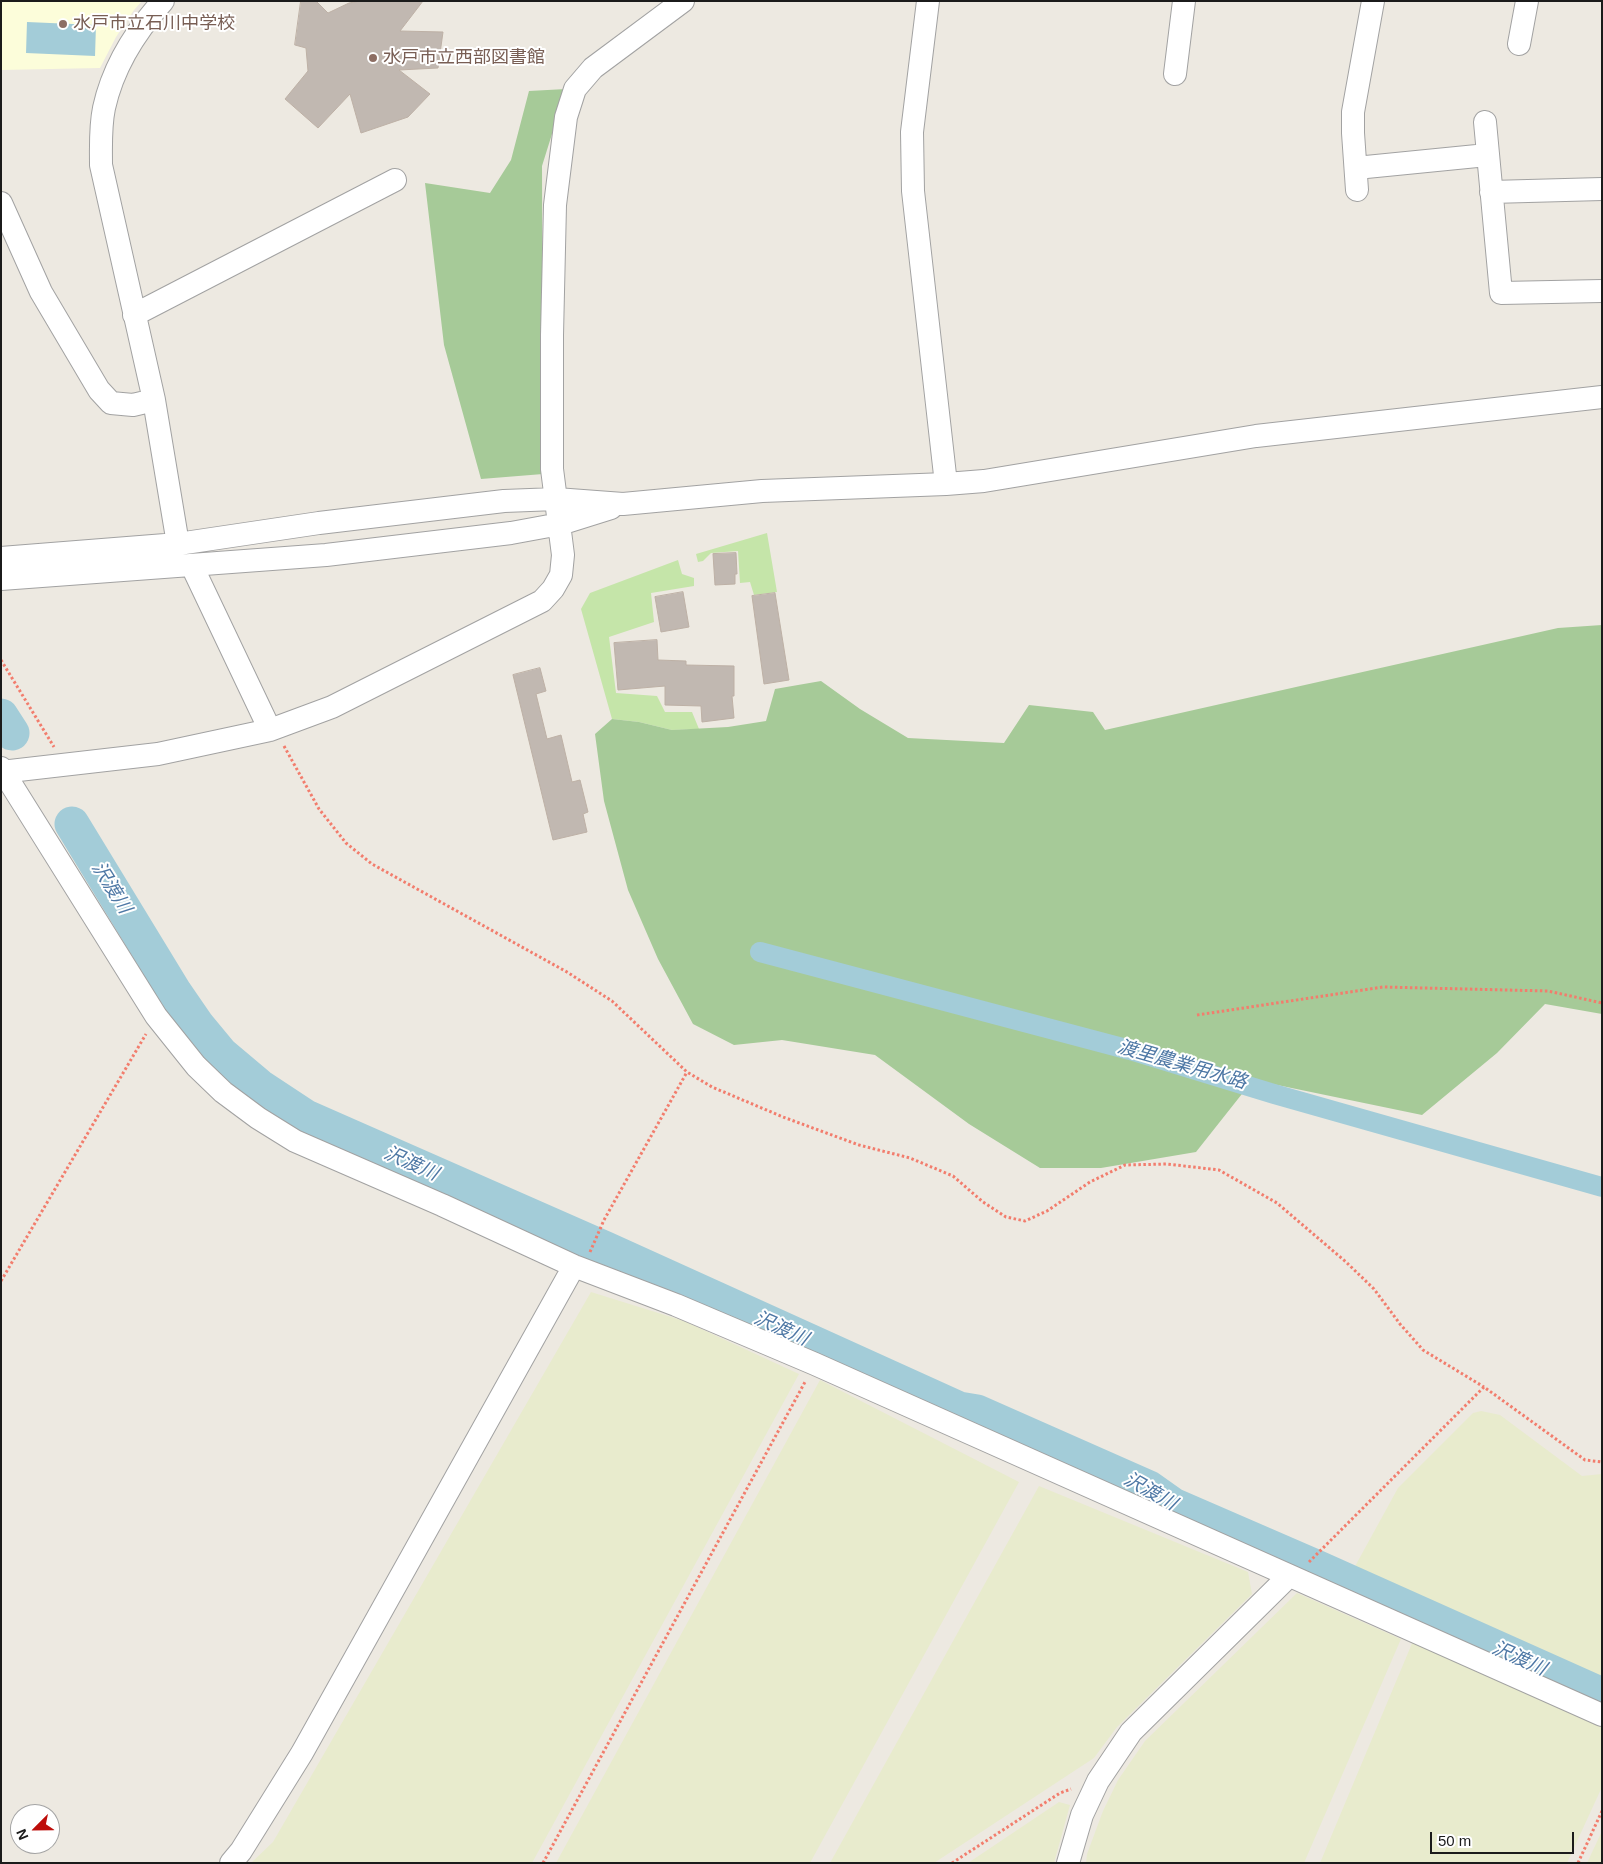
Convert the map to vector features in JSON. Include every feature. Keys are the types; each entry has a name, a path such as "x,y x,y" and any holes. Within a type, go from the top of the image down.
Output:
{"street":[{"path":"163,1 128,46 113,79 104,108 101,135 101,166 154,400 178,544"},
{"path":"684,1 593,68 575,89 566,116 555,205 552,469 563,555 561,575 553,589 542,601 332,707 273,729 158,754 2,770 156,1016 196,1066 223,1092 258,1118 296,1141 442,1205 574,1266 676,1305 815,1364 1602,1715"},
{"path":"928,1 912,132 913,191 946,484"},
{"path":"1175,74 1184,1"},
{"path":"1372,1 1353,112 1357,179 1487,155"},
{"path":"1519,44 1527,1"},
{"path":"1485,122 1501,293 1602,291"},
{"path":"134,315 395,180"},
{"path":"1491,192 1602,189"},
{"path":"1,203 40,292 98,390 111,404 133,405 154,400"},
{"path":"1,558 178,544 319,523 484,503 556,500 623,504 762,491 946,484 984,480 1256,436 1602,397"},
{"path":"1,579 326,555 511,534 560,524 623,504"},
{"path":"192,566 273,729"},
{"path":"231,1863 241,1851 302,1754 574,1266"},
{"path":"1068,1863 1082,1815 1098,1781 1131,1732 1289,1576"}],"path":[{"path":"1,660 55,747"},
{"path":"273,729 319,810 346,843 372,864 567,972 612,1001 687,1072 712,1088 859,1145 910,1158 953,1176 983,1202 1006,1217 1025,1221 1047,1211 1090,1182 1125,1165 1167,1164 1219,1170 1277,1203 1346,1262 1374,1289 1422,1350 1484,1387 1585,1460 1602,1462"},
{"path":"1197,1015 1383,987 1548,991 1602,1003"},
{"path":"1,1281 156,1016"},
{"path":"590,1250 604,1220 687,1072"},
{"path":"543,1863 815,1364"},
{"path":"1312,1559 1484,1387"},
{"path":"952,1863 1060,1793 1098,1781"},
{"path":"1578,1863 1602,1811"}],"shaded area":[{"name":"水戸市立石川中学校","path":"1,1 142,1 116,37 100,68 1,70"},
{"path":"591,1292 684,1321 799,1374 532,1863 251,1863 273,1842"},
{"path":"820,1380 1019,1482 810,1863 556,1863"},
{"path":"1481,1411 1500,1415 1582,1476 1602,1474 1602,1681 1353,1570 1398,1488 1473,1413"},
{"path":"1039,1486 1248,1572 1252,1594 1117,1727 1094,1758 934,1863 830,1863"},
{"path":"1297,1593 1401,1639 1304,1863 1086,1863 1087,1854 1103,1811 1118,1780 1145,1741"},
{"path":"1413,1641 1602,1727 1602,1787 1567,1863 1320,1863"},
{"path":"1059,1802 1070,1805 1054,1863 968,1863"},
{"path":"1602,1831 1602,1863 1587,1863"}],"green space":[{"path":"566,89 542,166 543,474 481,479 444,345 425,183 490,193 511,160 529,91"},
{"path":"767,533 777,592 754,595 750,582 740,583 738,551 711,553 703,561 698,562 696,554"},
{"path":"678,560 682,574 694,578 694,586 651,593 654,622 609,637 616,693 657,696 665,712 692,712 699,729 672,730 639,722 612,719 581,609 590,593"},
{"path":"1602,625 1602,1014 1545,1004 1497,1053 1422,1115 1253,1080 1196,1152 1101,1168 1040,1168 969,1124 875,1055 782,1040 734,1045 693,1024 658,959 628,890 604,801 595,734 612,719 639,722 672,730 728,727 766,721 775,689 821,681 860,709 908,738 1004,743 1029,705 1093,712 1105,730 1558,628"}],"water":[{"path":"27,22 96,25 95,56 26,53"}],"building":[{"name":"水戸市立西部図書館","path":"301,1 316,1 328,13 349,3 360,1 423,1 400,31 443,32 438,68 399,70 430,94 408,117 361,133 350,94 318,128 285,99 308,71 306,48 295,45"},
{"path":"736,553 737,574 735,574 735,584 715,585 713,554"},
{"path":"683,592 689,627 661,632 655,597"},
{"path":"775,593 789,680 764,684 752,596"},
{"path":"657,640 658,660 686,661 686,665 734,666 734,696 732,696 734,718 702,722 701,706 665,705 665,686 618,690 614,643"},
{"path":"540,668 546,691 536,694 547,739 561,735 572,782 580,780 588,812 583,814 587,832 553,840 513,675"}],"waterway":[{"name":"沢渡川","path":"1,716 12,733"},
{"name":"沢渡川","path":"72,824 175,993 197,1025 221,1054 259,1086 306,1117 606,1249 959,1409 977,1412 1149,1488 1173,1505 1602,1695"},
{"name":"渡里農業用水路","path":"760,952 1130,1050 1274,1094 1602,1187"}],"place":[{"name":"水戸市立石川中学校","path":"63,24"},
{"name":"水戸市立西部図書館","path":"373,58"}]}
